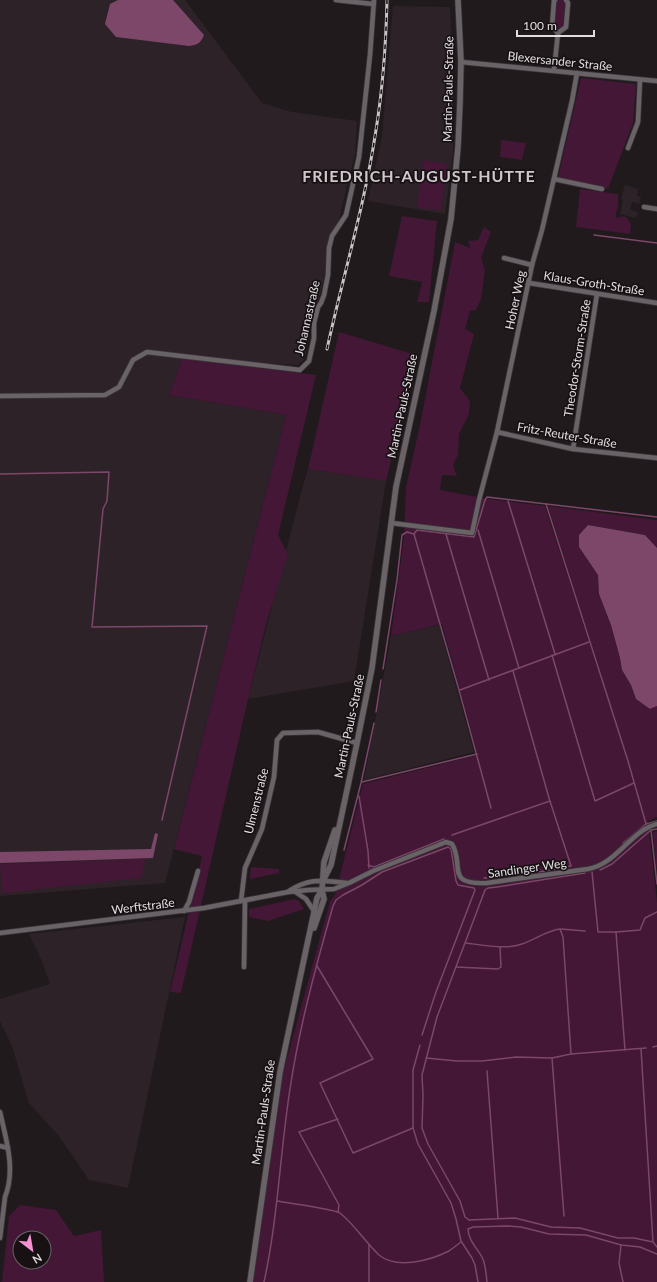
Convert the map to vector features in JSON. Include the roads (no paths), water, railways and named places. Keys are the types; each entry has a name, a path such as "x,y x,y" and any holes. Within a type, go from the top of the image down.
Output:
{"street":[{"path":"336,0 374,2"},
{"name":"Martin-Pauls-Straße","path":"307,947 324,899 322,890 323,881 331,866 372,668 396,487 434,311 451,219 458,147 461,62 458,0"},
{"path":"555,0 552,27 558,33"},
{"path":"554,70 558,33 566,27 568,3 566,0"},
{"name":"Johannastraße","path":"0,396 105,395 119,387 133,360 147,352 300,370 309,361 314,338 314,323 328,275 329,248 332,236 346,215 359,157 374,2"},
{"name":"Blexersander Straße","path":"461,62 577,72 640,80 657,80"},
{"name":"Hoher Weg","path":"391,523 472,532 497,432 532,265 554,179 577,72"},
{"path":"628,148 638,122 640,80"},
{"path":"554,179 602,189"},
{"path":"644,207 657,209"},
{"path":"504,258 532,265"},
{"name":"Klaus-Groth-Straße","path":"529,283 657,303"},
{"name":"Theodor-Storm-Straße","path":"573,449 597,294"},
{"name":"Fritz-Reuter-Straße","path":"497,432 573,449 657,458"},
{"name":"Ulmenstraße","path":"244,967 243,901 245,868 262,829 274,777 277,740 283,733 318,732 357,743"},
{"name":"Sandinger Weg","path":"322,890 334,889 349,884 373,871 446,842 452,844 454,848 460,877 464,880 477,883 487,884 597,868 608,861 641,833 652,825 657,824"},
{"path":"184,911 189,902 198,871"},
{"name":"Werftstraße","path":"288,892 298,885 310,881 323,881"},
{"path":"323,881 349,884"},
{"name":"Martin-Pauls-Straße","path":"250,1282 280,1072 317,898 322,890"},
{"name":"Werftstraße","path":"0,933 184,911 294,891 322,890"},
{"path":"294,891 306,899 314,911"},
{"path":"0,1112 8,1148 9,1168 7,1191 2,1196 0,1238"},
{"path":"0,1146 8,1148"}],"waterway":[{"path":"594,235 657,243"},
{"path":"0,474 109,472 107,501 103,509 92,627 207,626 162,820"},
{"path":"414,534 417,530 474,537 487,497 657,517"},
{"path":"508,501 555,654"},
{"path":"546,504 628,761 646,824"},
{"path":"478,530 519,668"},
{"path":"383,669 397,580 402,535 407,532 414,534 491,808"},
{"path":"446,534 489,680"},
{"path":"460,690 589,642"},
{"path":"552,655 595,801 634,783"},
{"path":"484,878 528,874 571,866 549,798 513,671"},
{"path":"376,712 381,680"},
{"path":"344,850 374,723"},
{"path":"362,782 477,754"},
{"path":"359,796 368,851 369,868"},
{"path":"452,835 550,801"},
{"path":"623,843 646,824 657,821"},
{"path":"600,870 612,864 651,830 657,829"},
{"path":"651,830 657,884"},
{"path":"368,865 374,867 444,839"},
{"path":"264,1282 273,1234 287,1113 298,1043 308,997 333,906 336,900 343,895 382,872 448,847 451,849 458,885 474,888 475,890 436,992 422,1035"},
{"path":"592,872 598,932 640,930 645,918 657,912"},
{"path":"585,873 488,888 485,890 437,1017 422,1075 422,1128 428,1144 460,1201 465,1217 469,1220 515,1218 551,1227 580,1228 618,1238 634,1238 653,1242"},
{"path":"466,943 509,947 516,946 551,931 560,929 563,937 571,1054"},
{"path":"561,929 585,931"},
{"path":"616,932 625,1050"},
{"path":"456,967 498,969 501,967 500,947"},
{"path":"317,966 373,1059 320,1083 353,1153 413,1128"},
{"path":"420,1045 413,1070 413,1128 418,1144 451,1203 461,1241 475,1265 478,1282"},
{"path":"653,1047 657,1046"},
{"path":"426,1058 457,1061 482,1061 516,1057 552,1058 571,1054 646,1048"},
{"path":"641,1049 653,1242 657,1247"},
{"path":"552,1058 564,1216"},
{"path":"487,1071 498,1218"},
{"path":"338,1119 299,1132 339,1205 338,1212"},
{"path":"277,1201 336,1211 340,1213 369,1245 386,1260 404,1263 433,1258 449,1251 461,1242"},
{"path":"487,1282 483,1260 468,1233 468,1229 473,1227 508,1226 521,1227 549,1234 586,1235 621,1245 640,1247 657,1254"},
{"path":"369,1244 369,1282"},
{"path":"621,1245 619,1263 623,1282"}],"railway":[{"path":"327,349 360,213 371,158 382,81 387,0"}],"district":[{"name":"FRIEDRICH-AUGUST-HÜTTE","path":"419,175"}]}
